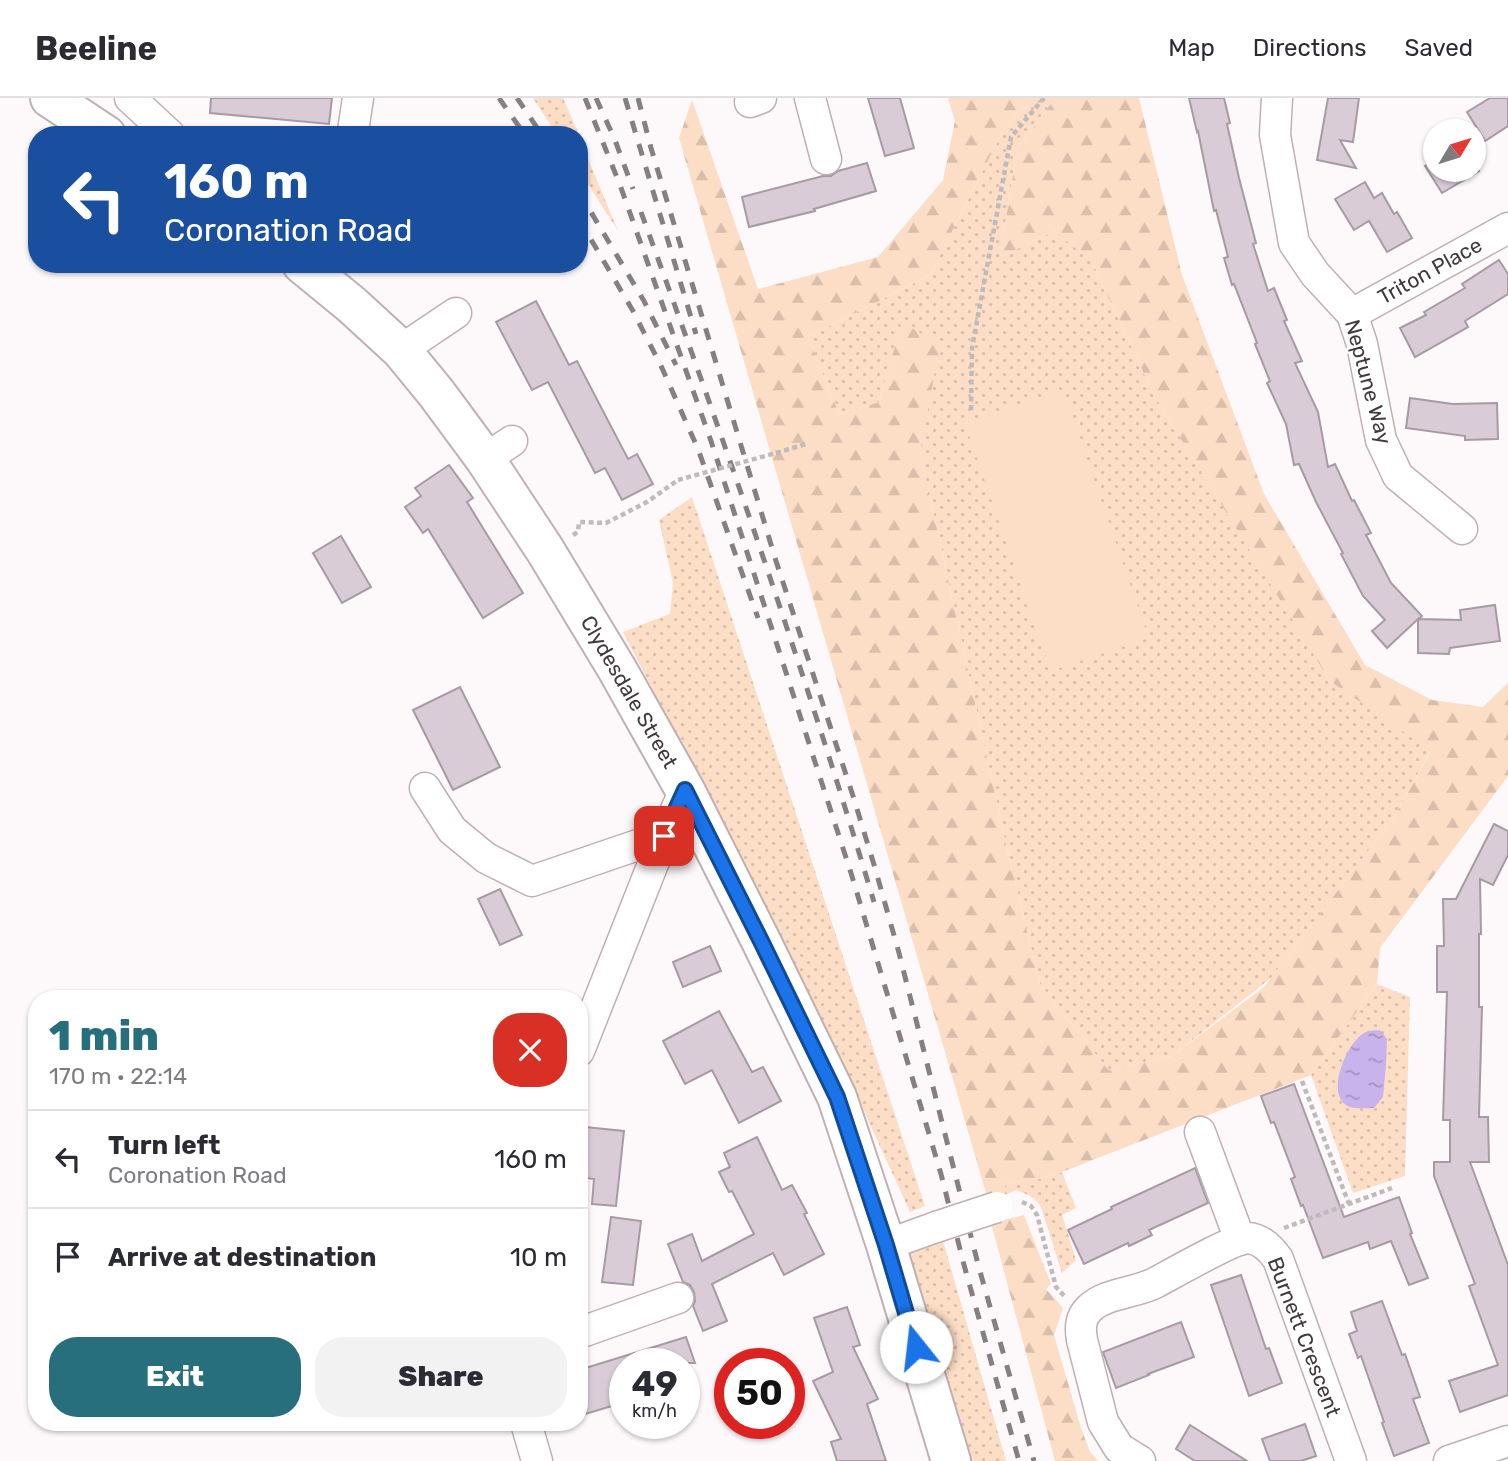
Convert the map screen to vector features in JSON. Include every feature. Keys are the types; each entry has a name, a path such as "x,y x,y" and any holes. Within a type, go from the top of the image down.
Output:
{"main road":[{"path":"50,98 92,126"},
{"name":"Clydesdale Street","path":"313,273 401,350 437,394 499,450 545,550 617,669 685,790 837,1097 886,1245 951,1461"}],"street":[{"path":"131,98 161,126"},
{"path":"354,126 358,98"},
{"path":"810,98 826,159"},
{"name":"Neptune Way","path":"1277,98 1275,135 1294,243 1315,274 1352,314 1362,344 1381,440 1398,476 1462,529"},
{"name":"Triton Place","path":"1352,314 1508,228"},
{"path":"401,350 456,313"},
{"path":"425,788 452,830 486,858 532,881 664,836"},
{"path":"588,1028 664,836 685,790"},
{"name":"Burnett Crescent","path":"1200,1132 1254,1243 1272,1250 1278,1259 1351,1461"},
{"path":"886,1245 997,1207"},
{"path":"1140,1461 1119,1448 1103,1423 1082,1340 1080,1327 1083,1317 1090,1308 1102,1301 1147,1287 1254,1243"},
{"path":"588,1330 678,1298"},
{"path":"528,1431 537,1461"},
{"path":"1449,1461 1508,1441"}],"path":[{"path":"971,410 972,348 1011,137 1044,98"},
{"path":"545,550 578,532 579,522 606,523 647,502 678,480 806,444"},
{"path":"1302,1081 1349,1204"},
{"path":"1254,1243 1278,1230 1392,1188"},
{"path":"997,1207 1023,1202 1031,1206 1037,1215 1056,1287 1083,1317"}],"green space":[{"path":"533,98 563,98 575,126 551,126"},
{"path":"948,98 1032,98 1004,129 930,275 808,337 839,414 879,402 902,322 940,345 920,451 1007,849 1040,984 1108,1070 1172,1056 1264,987 1394,817 1431,751 1330,681 1154,395 1092,262 1055,231 1000,257 1017,149 1055,98 1139,98 1182,275 1264,494 1365,665 1432,700 1483,707 1508,683 1508,776 1380,948 1377,984 1311,1075 1062,1172 1039,1179 1004,1183 1007,1194 988,1200 679,138 692,100 758,289 878,257 943,180 955,121"},
{"path":"1032,98 1055,98 1017,149 1000,257 1055,231 1092,262 1154,395 1330,680 1431,750 1394,817 1271,978 1172,1056 1108,1070 1040,984 1007,849 920,451 939,345 902,323 879,402 839,414 808,337 930,275 1004,129"},
{"path":"588,159 618,231 588,184"},
{"path":"1063,390 1149,638 1051,671 965,424"},
{"path":"692,497 925,1206 910,1212 823,1021 623,632 670,614 673,583 659,520"},
{"path":"1377,984 1410,997 1405,1176 1353,1193 1311,1075"},
{"path":"1062,1172 1076,1208 1062,1215 1076,1260 1062,1273 1041,1207 1033,1198 1020,1191 1007,1194 1004,1183 1039,1179"},
{"path":"1024,1215 1051,1284 1046,1289 1063,1308 1054,1335 1081,1428 1090,1452 1098,1461 1055,1461 991,1223"},
{"path":"942,1237 1006,1461 971,1461 905,1252"}],"water":[{"path":"1380,1030 1387,1039 1383,1097 1374,1108 1349,1107 1340,1098 1338,1089 1341,1068 1351,1046 1358,1038 1364,1033"}],"building":[{"path":"211,98 332,98 329,124 210,113"},
{"path":"868,98 900,98 914,148 885,156"},
{"path":"1189,98 1224,98 1230,123 1227,124 1256,243 1253,244 1268,291 1274,288 1287,320 1284,321 1302,361 1295,363 1318,412 1328,467 1335,464 1371,533 1366,535 1391,583 1422,616 1419,619 1461,620 1460,610 1495,605 1500,641 1450,648 1449,654 1418,653 1418,619 1387,648 1372,631 1385,620 1363,596 1299,464 1294,465 1286,424 1267,383 1270,381 1255,344 1257,343 1234,284 1232,285 1224,258 1228,257 1216,210 1214,211"},
{"path":"1328,98 1359,98 1353,142 1340,140 1356,168 1317,160"},
{"path":"1490,98 1508,98 1508,126 1486,140 1486,119 1471,119 1467,112"},
{"path":"867,163 876,191 814,209 815,211 749,227 742,197 831,176 838,171"},
{"path":"1365,182 1374,198 1382,193 1412,238 1387,252 1369,221 1354,230 1335,199"},
{"path":"1435,182 1460,182 1442,193"},
{"path":"1499,260 1508,274 1508,294 1465,321 1468,327 1415,357 1400,328 1426,315 1424,312 1465,288 1462,284"},
{"path":"536,301 569,365 577,361 628,459 637,454 653,484 622,500 605,468 595,473 548,382 532,390 496,322"},
{"path":"1410,398 1453,404 1497,403 1498,439 1465,440 1465,436 1406,428"},
{"path":"449,465 473,498 467,502 523,593 483,618 428,529 423,533 405,507 421,496 415,488"},
{"path":"341,536 371,587 342,603 313,553"},
{"path":"460,687 500,767 453,790 413,710"},
{"path":"1494,824 1508,831 1508,855 1493,885 1480,879 1479,1007 1482,1007 1479,1117 1488,1117 1489,1162 1470,1162 1508,1265 1508,1395 1460,1412 1449,1381 1498,1365 1469,1286 1475,1284 1434,1176 1434,1162 1450,1162 1450,1120 1443,1120 1447,992 1437,992 1437,946 1444,946 1443,899 1456,899"},
{"path":"500,889 522,935 500,945 478,899"},
{"path":"710,946 721,971 683,987 673,962"},
{"path":"719,1011 752,1072 763,1067 781,1101 739,1123 712,1070 685,1084 663,1041"},
{"path":"1294,1084 1344,1217 1399,1197 1412,1233 1410,1234 1428,1278 1409,1285 1391,1241 1370,1249 1368,1242 1323,1258 1291,1179 1295,1177 1274,1122 1271,1123 1261,1096"},
{"path":"588,1127 624,1131 616,1206 592,1204 594,1179 588,1178"},
{"path":"757,1137 782,1190 792,1185 824,1254 784,1275 773,1253 712,1284 727,1321 703,1331 693,1306 694,1292 690,1285 683,1282 668,1244 692,1234 702,1261 754,1234 719,1172 730,1167 724,1153"},
{"path":"1195,1168 1208,1203 1149,1230 1152,1235 1084,1264 1068,1230"},
{"path":"611,1217 641,1221 633,1285 602,1282"},
{"path":"1241,1275 1266,1349 1269,1348 1282,1383 1249,1396 1211,1285"},
{"path":"1382,1301 1420,1397 1413,1399 1429,1443 1394,1456 1361,1356 1358,1358 1349,1334 1357,1331 1351,1312"},
{"path":"847,1307 860,1345 853,1347 878,1399 867,1404 886,1461 837,1461 831,1442 841,1439 813,1381 833,1372 814,1318"},
{"path":"1181,1322 1194,1357 1116,1388 1103,1352"},
{"path":"686,1337 690,1348 650,1348"},
{"path":"609,1361 609,1407 588,1413 588,1367"},
{"path":"1305,1424 1316,1456 1301,1461 1270,1461 1262,1439"},
{"path":"1190,1425 1247,1461 1195,1461 1176,1449"}],"railway":[{"path":"499,98 519,126"},
{"path":"517,98 536,126"},
{"path":"585,98 620,185 711,441 851,873 941,1174 1019,1461"},
{"path":"596,98 633,189"},
{"path":"625,98 696,334"},
{"path":"638,98 776,561 875,868 979,1268 1034,1461"},
{"path":"588,207 644,301 676,365"},
{"path":"641,212 762,555 874,902"},
{"path":"588,234 633,311 698,449 758,618"}],"route":[{"path":"664,836 685,790 837,1097 886,1245 916,1347"}]}
